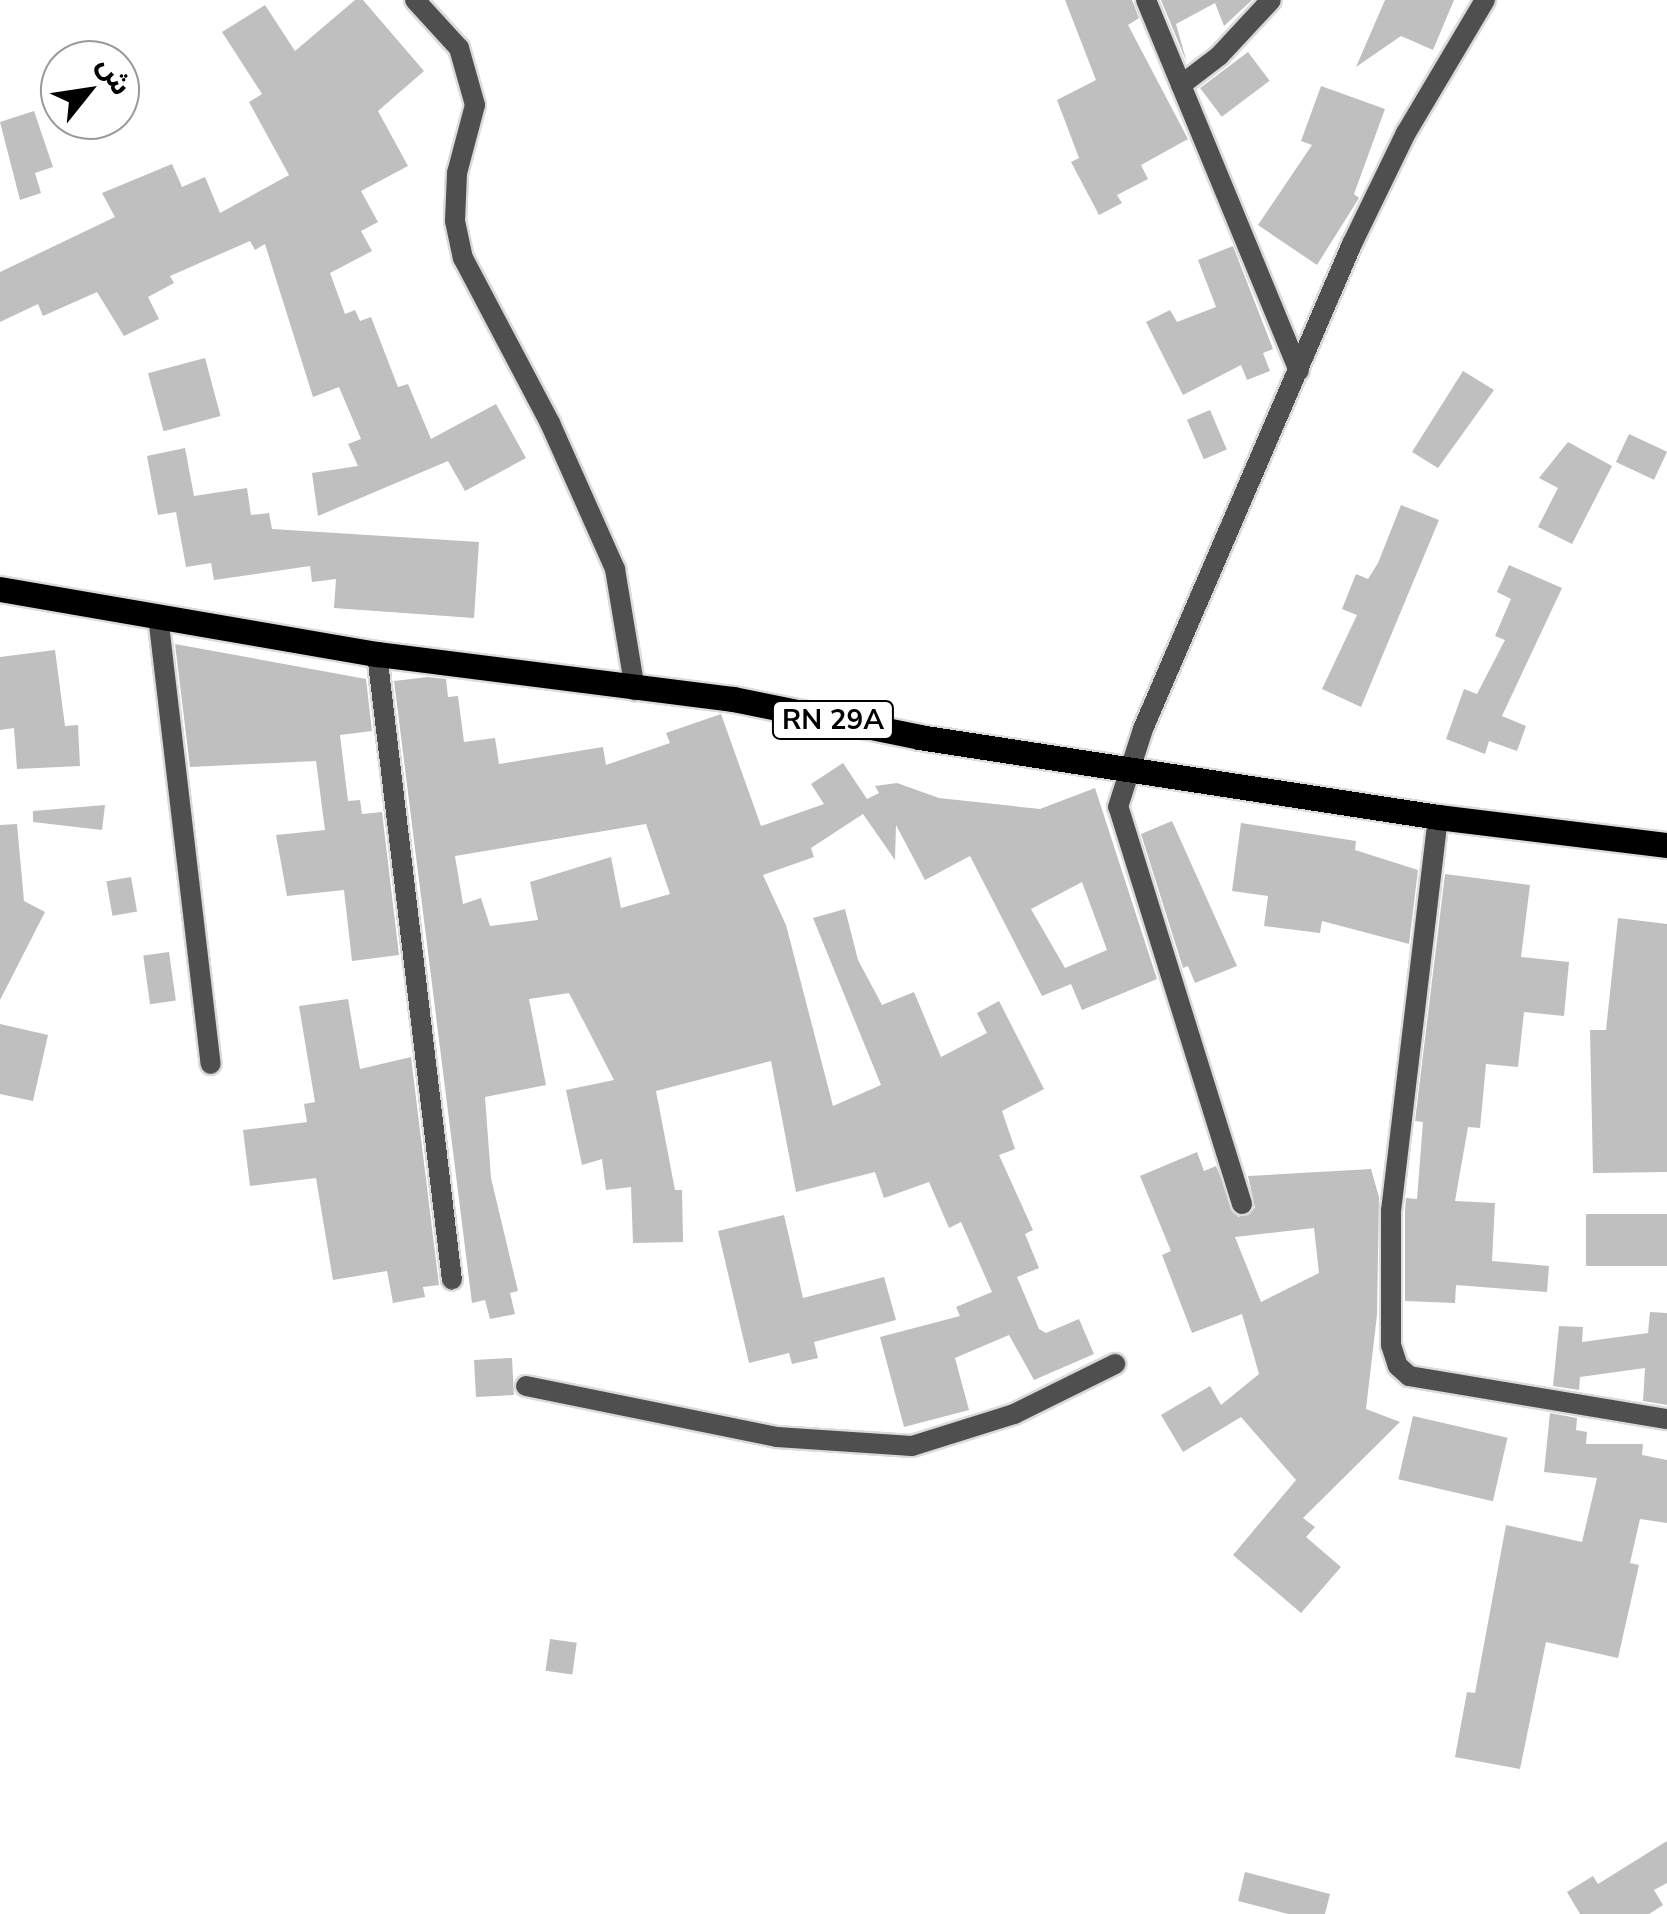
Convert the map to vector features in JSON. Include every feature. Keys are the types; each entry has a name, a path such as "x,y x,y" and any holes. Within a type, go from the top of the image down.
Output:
{"main road":[{"name":"RN 29A","path":"0,589 377,654 733,700 1130,769 1438,817 1667,844"}],"street":[{"path":"415,0 459,48 475,105 457,173 454,221 463,258 550,423 616,570 635,690"},
{"path":"1146,0 1298,371"},
{"path":"1181,85 1218,56 1271,0"},
{"path":"1242,1204 1118,807 1130,769 1298,371 1406,133 1484,0"},
{"path":"158,616 211,1064"},
{"path":"377,654 452,1280"},
{"path":"1438,817 1391,1210 1392,1345 1398,1366 1410,1376 1667,1419"},
{"path":"526,1386 778,1437 912,1446 1014,1414 1114,1364"}],"building":[{"path":"355,0 363,0 424,71 378,111 408,166 361,191 378,222 361,231 372,251 330,273 345,314 355,310 360,321 371,317 398,387 408,384 431,439 496,404 526,458 465,491 448,461 318,516 312,473 358,466 348,444 361,439 339,387 313,397 265,244 255,250 250,241 170,276 174,283 148,297 159,319 124,336 97,292 43,316 38,304 0,322 0,272 115,217 102,193 172,164 182,187 205,177 220,213 289,175 249,102 262,94 222,32 265,5 295,51"},
{"path":"1065,0 1132,0 1139,18 1128,25 1188,139 1141,165 1148,179 1117,195 1122,203 1099,215 1071,162 1079,158 1057,100 1096,80"},
{"path":"1161,0 1252,0 1224,26 1215,3 1176,24 1187,63"},
{"path":"1385,0 1454,0 1433,50 1401,36 1356,67"},
{"path":"1248,52 1270,81 1222,117 1200,88"},
{"path":"1321,86 1385,109 1354,194 1359,198 1317,265 1258,225 1312,145 1301,141"},
{"path":"34,111 40,140 44,140 53,167 35,173 41,193 20,200 0,122"},
{"path":"1233,246 1273,349 1263,353 1270,371 1247,380 1241,365 1183,395 1146,322 1170,310 1177,322 1216,307 1198,260"},
{"path":"205,358 221,416 164,431 148,373"},
{"path":"1463,371 1494,390 1438,468 1412,452"},
{"path":"1210,410 1227,450 1204,459 1187,420"},
{"path":"1629,434 1667,452 1654,480 1616,462"},
{"path":"1568,442 1612,466 1572,544 1538,527 1558,488 1539,478"},
{"path":"185,448 194,496 247,488 251,515 269,513 272,529 479,542 474,618 334,608 336,579 312,582 310,566 214,580 211,563 186,567 176,512 158,515 147,456"},
{"path":"1401,505 1439,520 1361,707 1322,689 1357,615 1342,609 1356,574 1368,579"},
{"path":"1509,565 1562,588 1502,716 1526,726 1517,751 1489,741 1485,754 1446,739 1464,689 1477,694 1505,640 1495,636 1511,599 1497,592"},
{"path":"175,644 366,679 372,731 340,735 348,801 360,800 362,814 382,812 399,955 352,961 344,890 287,896 276,835 325,830 316,761 190,767"},
{"path":"55,650 65,726 78,725 80,766 17,769 14,728 0,730 0,657"},
{"path":"446,679 448,697 458,696 464,742 495,738 499,764 603,747 606,765 670,743 666,733 721,714 761,826 824,804 811,784 843,763 867,799 879,793 875,786 897,783 939,798 1040,809 1095,788 1157,979 1082,1010 1071,984 1042,996 970,856 925,880 896,825 895,860 863,814 811,848 814,857 763,875 786,925 833,1106 881,1085 813,918 845,909 858,960 882,1005 914,992 941,1057 987,1033 977,1013 999,1001 1044,1089 1002,1111 1015,1149 999,1155 1033,1230 1025,1234 1039,1268 1017,1277 1039,1329 1046,1333 1079,1319 1094,1354 1034,1380 1009,1335 955,1358 969,1410 904,1427 880,1337 960,1316 956,1307 992,1292 961,1222 949,1228 929,1182 884,1198 875,1172 796,1192 771,1061 656,1091 675,1190 682,1190 683,1242 633,1243 631,1187 606,1190 602,1159 582,1165 566,1090 614,1080 569,993 529,999 546,1085 485,1097 491,1178 518,1291 510,1293 515,1314 490,1319 485,1300 472,1303 394,681","holes":["646,824 670,894 621,908 611,857 530,882 538,920 490,926 481,898 463,904 455,856","1082,882 1107,950 1065,968 1031,909"]},
{"path":"105,805 102,830 33,822 33,811"},
{"path":"1172,821 1237,966 1195,983 1188,966 1183,968 1141,834"},
{"path":"1241,823 1356,841 1355,850 1418,870 1409,944 1322,921 1320,933 1264,926 1268,896 1232,891"},
{"path":"17,824 24,901 45,912 0,1000 0,825"},
{"path":"1445,874 1530,885 1521,957 1569,962 1564,1016 1524,1012 1518,1067 1486,1064 1480,1128 1468,1127 1455,1201 1495,1203 1492,1261 1549,1266 1547,1292 1456,1285 1455,1303 1405,1301 1406,1198 1417,1199 1423,1122 1415,1121"},
{"path":"131,877 137,911 112,916 106,881"},
{"path":"1618,918 1667,924 1667,1172 1593,1173 1590,1030 1606,1030"},
{"path":"169,952 176,1001 150,1004 143,956"},
{"path":"348,999 360,1069 411,1057 439,1285 423,1287 425,1297 393,1303 387,1271 333,1280 316,1178 250,1186 243,1130 307,1122 304,1104 315,1102 299,1006"},
{"path":"0,1024 48,1035 33,1101 0,1094"},
{"path":"1197,1152 1204,1171 1216,1166 1238,1217 1255,1208 1248,1176 1371,1169 1379,1197 1377,1315 1366,1409 1400,1422 1303,1518 1315,1527 1306,1537 1341,1567 1301,1613 1233,1555 1296,1480 1241,1417 1183,1452 1161,1415 1210,1386 1221,1405 1259,1374 1242,1314 1192,1333 1162,1255 1171,1251 1140,1176","holes":["1314,1228 1319,1273 1261,1302 1235,1237"]},
{"path":"1586,1214 1667,1214 1667,1266 1586,1266"},
{"path":"784,1215 803,1298 884,1277 896,1320 814,1342 818,1358 792,1364 789,1353 749,1363 718,1231"},
{"path":"1650,1312 1667,1313 1667,1405 1643,1401 1645,1368 1580,1377 1579,1390 1553,1386 1559,1326 1583,1327 1582,1342 1648,1333"},
{"path":"512,1358 514,1395 476,1397 474,1360"},
{"path":"1550,1413 1577,1418 1576,1430 1587,1432 1586,1444 1643,1444 1642,1455 1667,1460 1667,1523 1640,1519 1630,1563 1639,1565 1618,1658 1546,1642 1520,1769 1455,1757 1467,1692 1475,1693 1506,1525 1582,1542 1597,1478 1544,1472"},
{"path":"1413,1416 1508,1438 1493,1501 1398,1479"},
{"path":"550,1639 577,1643 572,1674 546,1671"},
{"path":"1667,1841 1667,1883 1654,1890 1663,1905 1649,1914 1580,1914 1567,1892 1593,1876 1598,1884"},
{"path":"1245,1872 1330,1894 1325,1914 1288,1914 1238,1901"}]}
